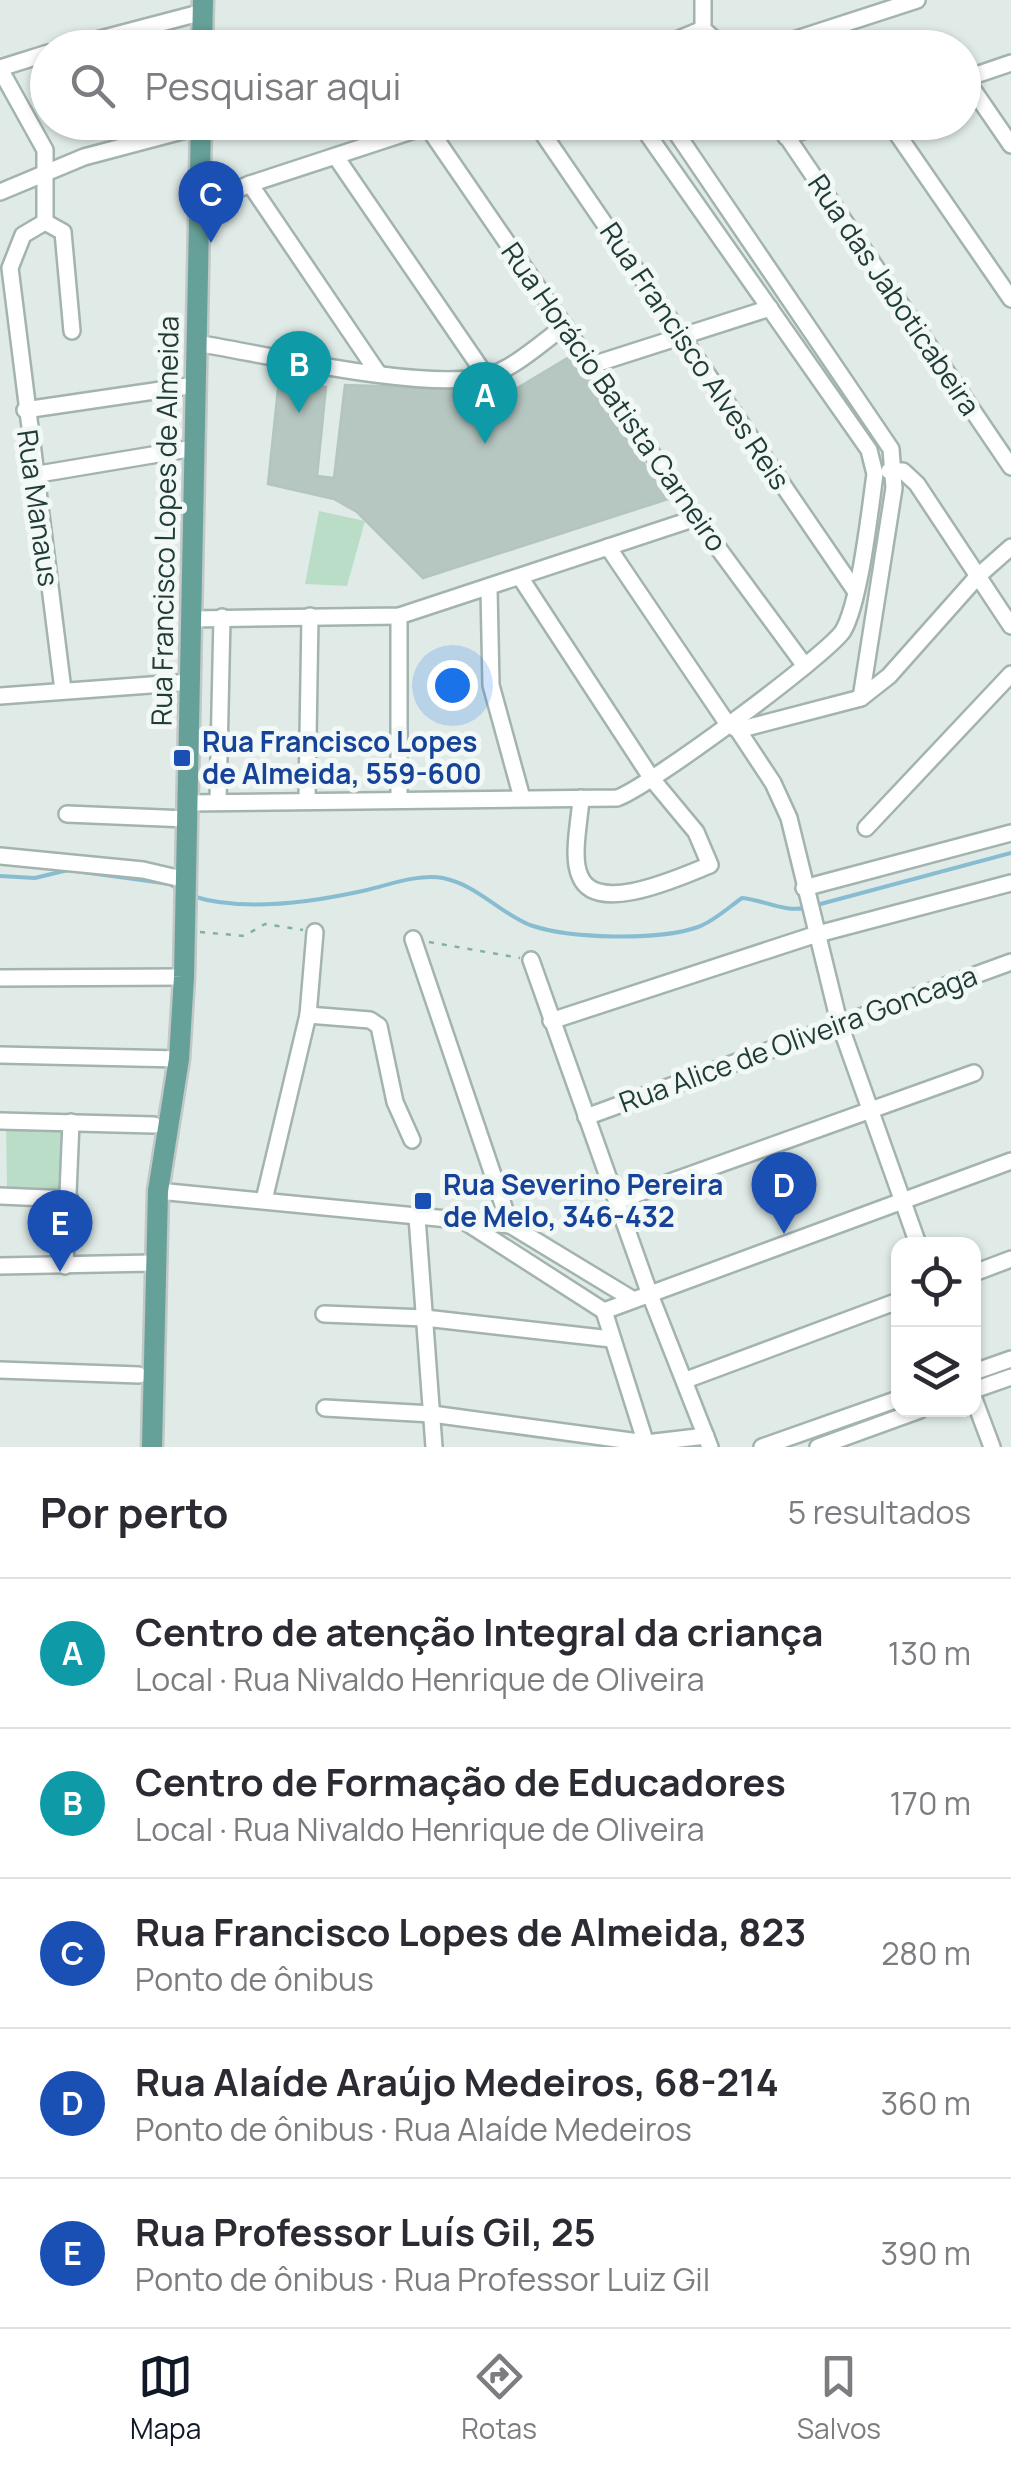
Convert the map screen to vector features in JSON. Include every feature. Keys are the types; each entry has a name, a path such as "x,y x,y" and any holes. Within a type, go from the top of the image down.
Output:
{"main road":[{"name":"Rua Francisco Lopes de Almeida","path":"152,1447 147,1263 184,977 201,140"},
{"name":"Rua Francisco Lopes de Almeida","path":"138,1447 154,1125 174,1052"}],"street":[{"path":"703,0 703,29"},
{"path":"824,30 917,0"},
{"path":"125,30 203,6"},
{"path":"30,59 0,68 30,118"},
{"path":"981,73 1011,63"},
{"path":"981,102 1011,145"},
{"path":"40,140 48,172 45,222 63,232 72,331"},
{"path":"0,192 84,158 146,140"},
{"path":"199,206 250,184 385,140"},
{"name":"Rua Horácio Batista Carneiro","path":"442,140 696,518 805,666"},
{"name":"Rua Francisco Alves Reis","path":"547,140 854,589"},
{"path":"68,814 187,811 218,802 307,799 617,798 733,727 844,628 875,474 858,433 652,140"},
{"path":"680,140 891,449 895,470 861,698"},
{"name":"Rua das Jaboticabeira","path":"788,140 1011,467"},
{"path":"901,140 1011,299"},
{"path":"336,157 486,376"},
{"path":"250,184 378,372"},
{"name":"Rua Manaus","path":"45,222 23,236 10,268 33,475 64,690"},
{"path":"592,365 770,308"},
{"path":"196,343 378,372 486,376 564,326"},
{"path":"25,410 195,385"},
{"path":"33,475 194,448"},
{"path":"875,474 895,470 910,475 1011,626"},
{"path":"191,619 399,616 696,518"},
{"path":"733,727 861,698 889,676 978,577 1011,547"},
{"path":"608,548 783,804 797,843 813,929 838,1022 916,1237"},
{"path":"520,578 652,780 696,832 710,865 641,892 603,892 586,884 578,872 581,798"},
{"path":"488,589 490,685 522,798"},
{"path":"307,799 310,616"},
{"path":"399,616 399,798"},
{"path":"218,802 222,618"},
{"path":"866,828 1011,674"},
{"path":"0,696 190,682"},
{"path":"805,891 1011,833"},
{"path":"0,856 142,870 185,904"},
{"path":"551,1022 813,929 1011,884"},
{"path":"264,1200 308,1016 315,932"},
{"path":"413,939 510,1225"},
{"path":"325,1408 432,1414 647,1445 708,1441 649,1292 531,960"},
{"name":"Rua Alice de Oliveira Goncaga","path":"586,1118 838,1022 1011,962"},
{"path":"0,978 184,977"},
{"path":"308,1016 370,1020 382,1030 390,1083 412,1140"},
{"path":"0,1055 174,1052"},
{"path":"617,1202 974,1073"},
{"path":"0,1121 154,1125"},
{"path":"66,1266 71,1122"},
{"path":"604,1312 649,1292 1011,1161"},
{"path":"158,1191 510,1225 632,1299"},
{"path":"0,1196 70,1199"},
{"path":"417,1216 434,1447"},
{"path":"463,1220 604,1312 647,1445"},
{"path":"981,1270 1011,1258"},
{"path":"0,1266 147,1263"},
{"path":"686,1380 891,1304"},
{"path":"324,1314 425,1318 611,1340"},
{"path":"981,1369 1011,1358"},
{"path":"0,1370 139,1376"},
{"path":"981,1388 1011,1377"},
{"path":"762,1447 891,1401"},
{"path":"818,1447 901,1417"},
{"path":"981,1417 992,1447"}],"path":[{"path":"185,904 244,936 265,924 315,932"},
{"path":"413,939 531,960"}],"green space":[{"path":"319,511 365,521 347,586 305,584"},
{"path":"6,1126 64,1128 65,1189 7,1189"}],"building":[{"path":"571,356 668,499 423,578 357,512 334,499 268,484 279,380 326,387 317,476 334,478 345,385 514,390"}],"waterway":[{"path":"813,906 1011,853"},
{"path":"0,876 35,878 68,870 170,884 179,890"},
{"path":"192,896 234,904 279,904 433,877 467,887 530,925 614,936 660,935 698,927 742,898 804,908"}],"place":[{"name":"Rua Francisco Lopes de Almeida, 823","path":"211,243"},
{"name":"Centro de Formação de Educadores","path":"299,413"},
{"name":"Centro de atenção Integral da criança","path":"485,444"},
{"name":"Rua Francisco Lopes de Almeida, 559-600","path":"182,758"},
{"name":"Rua Severino Pereira de Melo, 346-432","path":"423,1201"},
{"name":"Rua Alaíde Araújo Medeiros, 68-214","path":"784,1234"},
{"name":"Rua Professor Luís Gil, 25","path":"60,1272"}]}
